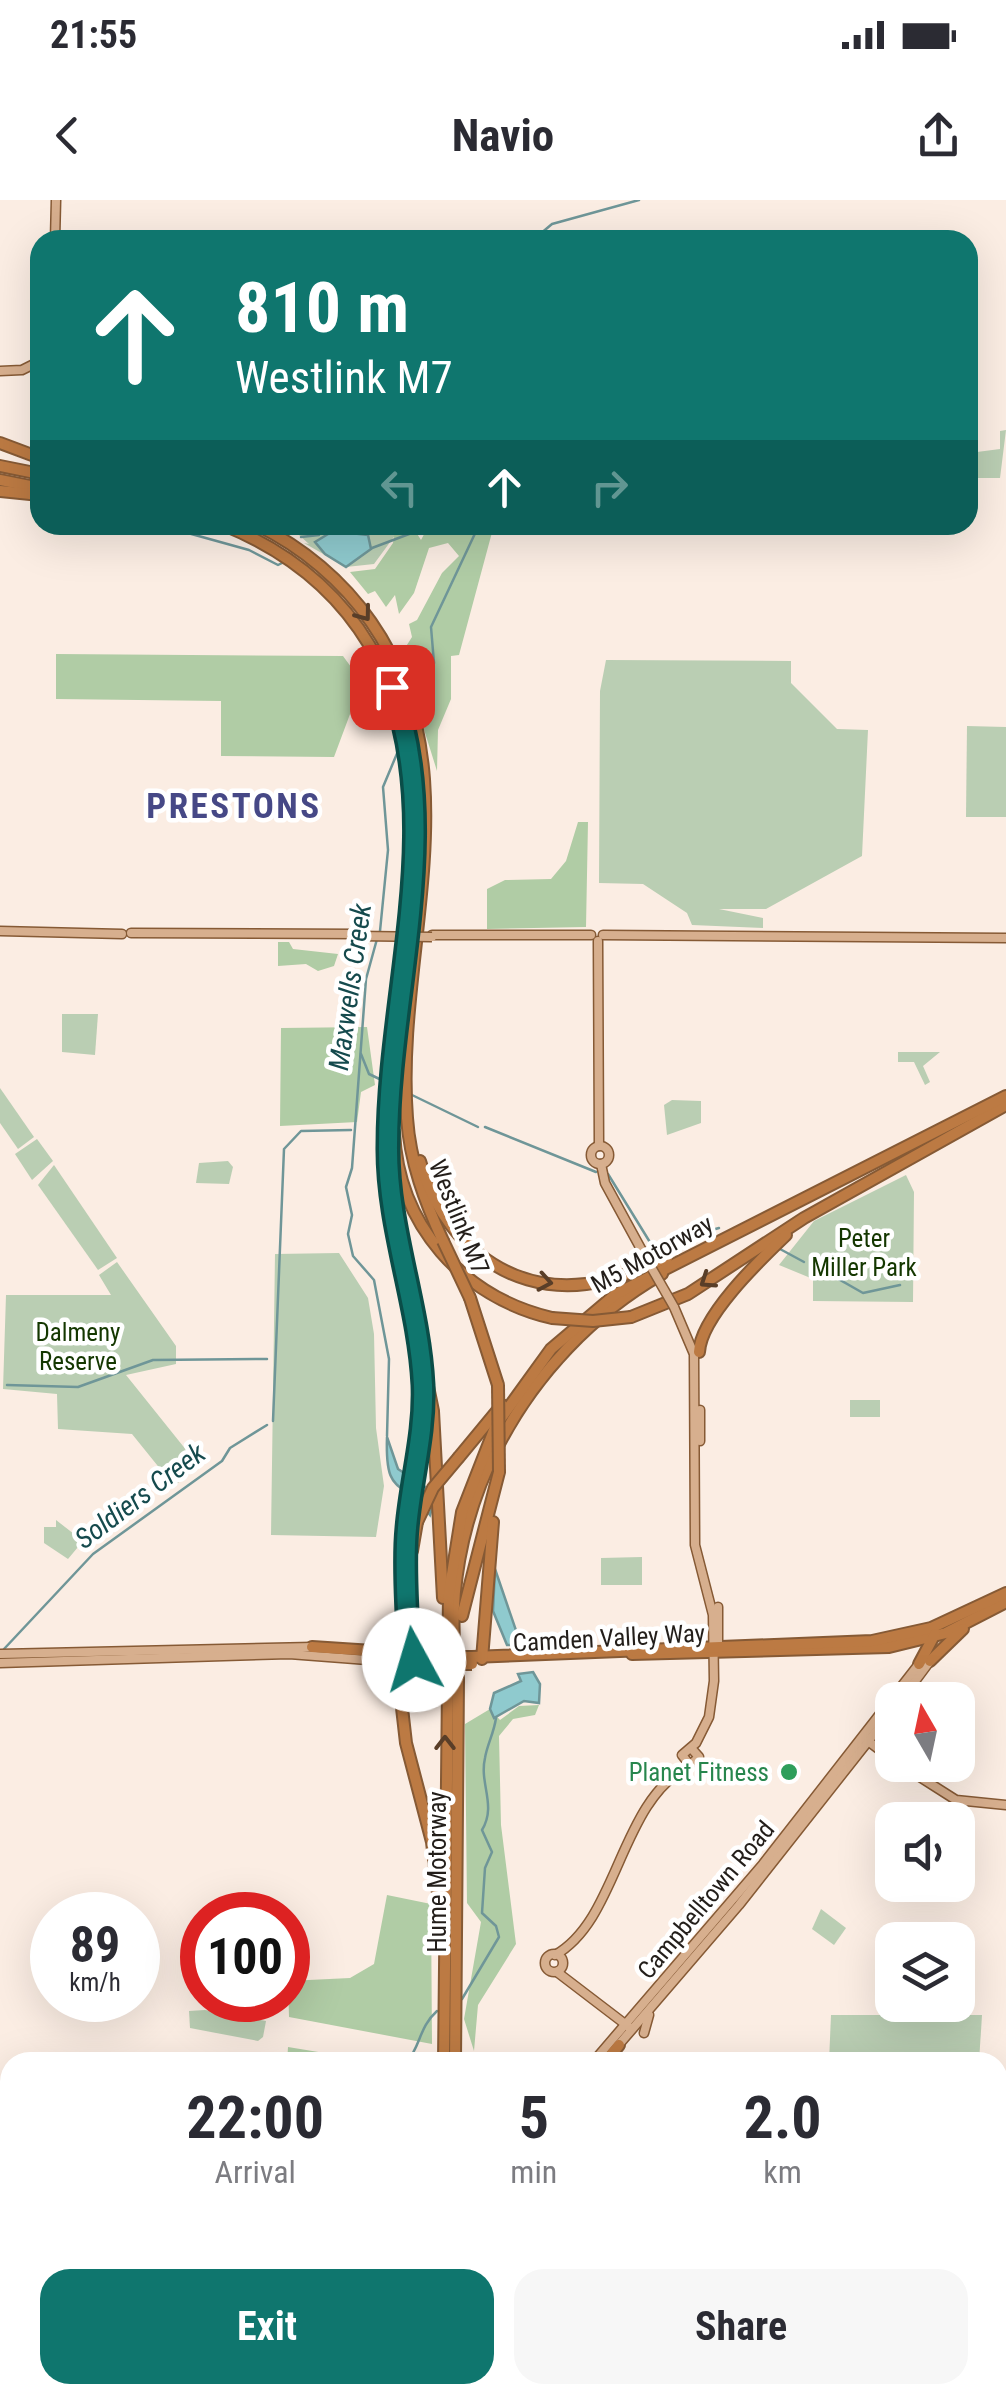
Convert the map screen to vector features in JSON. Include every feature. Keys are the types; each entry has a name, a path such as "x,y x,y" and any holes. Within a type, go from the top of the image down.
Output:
{"highway":[{"path":"4,445 30,454"},
{"path":"0,466 30,472"},
{"path":"0,480 30,486"},
{"path":"0,491 30,495"},
{"path":"247,535 314,579 361,631 392,687 406,729 414,782 393,1098 400,1175 427,1235 481,1289 510,1305 552,1318 594,1321 631,1317 688,1294 804,1218 1006,1101"},
{"path":"275,535 316,563 368,617 400,674 424,756 427,816 408,1105 423,1170 451,1228 489,1262 528,1280 572,1286 612,1279 768,1214"},
{"name":"Westlink M7","path":"393,1098 388,1176 424,1353 438,1455 445,1694"},
{"name":"M5 Motorway","path":"445,1694 451,1572 469,1487 504,1412 552,1348 629,1285 1006,1101"},
{"name":"M5 Motorway","path":"458,1682 460,1571 480,1487 525,1398 574,1340 612,1308 670,1270 1006,1101"},
{"name":"Westlink M7","path":"408,1105 416,1172 470,1298 498,1385 499,1479 463,1608 458,1682"},
{"path":"699,1352 716,1317 746,1275 786,1235 896,1165"},
{"path":"404,1261 423,1384 417,1469 409,1510 408,1642 416,1661 403,1694 406,1743 435,1858 444,1994"},
{"path":"691,1337 716,1317"},
{"path":"408,1588 417,1522 430,1493 552,1348"},
{"path":"476,1660 485,1613 499,1479"},
{"path":"925,1662 972,1614 1006,1593"},
{"path":"852,1643 932,1638 1006,1593"},
{"path":"972,1614 1006,1602"},
{"path":"485,1613 489,1648 507,1657"},
{"name":"Camden Valley Way","path":"476,1660 716,1649 840,1651 932,1638 972,1614"},
{"name":"Camden Valley Way","path":"416,1661 852,1643 922,1631 972,1614"},
{"path":"925,1662 932,1638"},
{"path":"312,1647 388,1652 403,1649 408,1642"},
{"path":"904,1644 919,1647 925,1662"},
{"name":"Hume Motorway","path":"456,2052 458,1682"},
{"name":"Hume Motorway","path":"444,2052 445,1694"},
{"path":"613,2052 620,2045"}],"main road":[{"path":"58,200 58,230"},
{"path":"1,370 16,370 30,363"},
{"path":"0,931 1006,938"},
{"path":"597,937 599,1146 591,1157 601,1164 605,1183 699,1352 700,1546 717,1603 717,1703 690,1765 677,1773 638,1822 590,1918 559,1963 634,2027"},
{"path":"691,1337 695,1375 695,1552 712,1604 716,1649"},
{"name":"Camden Valley Way","path":"0,1654 312,1647 416,1661"},
{"name":"Camden Valley Way","path":"0,1663 289,1654 416,1661"},
{"path":"912,1682 925,1662"},
{"name":"Campbelltown Road","path":"620,2045 925,1662"},
{"name":"Campbelltown Road","path":"605,2052 653,2006 875,1730"},
{"path":"867,1738 875,1744"},
{"path":"677,1773 684,1750 694,1751"},
{"path":"861,1751 875,1753"},
{"path":"682,1758 690,1765"},
{"path":"926,1782 956,1800 1006,1803"},
{"path":"933,1782 958,1797 1006,1803"}],"green space":[{"path":"1006,430 1000,478 978,478 978,452 1000,449 1000,431"},
{"path":"299,535 395,535 374,564 346,567 304,543 309,544"},
{"path":"394,535 418,535 421,540 424,535 491,535 459,655 451,656 451,699 438,730 437,771 411,688 417,672 412,664 417,660 405,648 412,637 409,624 417,620 442,573 459,556 448,543 429,548 414,593 399,614 395,595 386,607 375,591 368,594 350,572 375,569"},
{"path":"56,654 343,656 362,682 334,757 221,756 221,701 56,699"},
{"path":"606,660 791,661 791,683 837,729 868,730 862,856 766,909 719,909 763,918 763,928 692,925 687,913 643,884 599,883 600,691"},
{"path":"967,726 1006,727 1006,817 966,817"},
{"path":"578,822 588,822 586,927 487,929 487,889 505,880 551,879 566,861"},
{"path":"278,942 289,942 293,949 338,954 334,966 318,971 306,964 278,966"},
{"path":"62,1014 98,1014 95,1055 62,1052"},
{"path":"367,1027 375,1085 361,1092 357,1122 280,1126 281,1028"},
{"path":"898,1052 940,1052 923,1066 930,1082 925,1085 914,1062 898,1062"},
{"path":"0,1088 34,1137 18,1149 0,1123"},
{"path":"672,1100 701,1101 701,1123 667,1135 664,1105"},
{"path":"37,1139 53,1161 32,1180 15,1154"},
{"path":"228,1161 233,1167 229,1184 196,1183 199,1163"},
{"path":"54,1165 117,1258 98,1270 38,1185"},
{"name":"Peter Miller Park","path":"906,1175 914,1192 913,1302 813,1301 813,1279 779,1265 814,1221"},
{"path":"339,1253 368,1298 374,1334 376,1428 384,1486 376,1537 271,1535 275,1254"},
{"name":"Dalmeny Reserve","path":"117,1262 176,1346 176,1364 126,1375 199,1466 174,1486 132,1434 58,1429 57,1394 3,1389 6,1295 111,1295 99,1275"},
{"path":"850,1400 880,1400 880,1417 850,1417"},
{"path":"56,1520 83,1541 68,1559 44,1543 44,1527 56,1527"},
{"path":"642,1557 642,1585 601,1585 601,1558"},
{"path":"539,1705 535,1715 513,1719 499,1736 501,1825 516,1944 478,2005 474,2051 464,2019 481,1922 467,1903 465,1724 490,1709 500,1720 519,1706"},
{"path":"387,1895 431,1904 432,2044 310,2021 310,1980 350,1978 374,1964"},
{"path":"821,1909 846,1928 834,1945 812,1929"},
{"path":"831,2015 875,2015 875,2022 975,2022 975,2015 982,2015 980,2052 829,2052"},
{"path":"190,2022 266,2022 263,2037 258,2041 190,2028"},
{"path":"288,2047 318,2052 288,2052"}],"water":[{"path":"326,535 368,535 371,549 346,567 325,554 315,542"},
{"path":"387,1437 398,1469 436,1494 430,1515 392,1478"},
{"path":"495,1569 521,1645 507,1645 493,1611"},
{"path":"533,1672 540,1684 539,1703 524,1701 494,1718 490,1709 494,1693 521,1681 518,1674"}],"waterway":[{"name":"Maxwells Creek","path":"545,230 552,224 639,200"},
{"path":"195,535 249,550 278,565 284,562"},
{"path":"301,537 319,535"},
{"path":"372,548 406,535"},
{"name":"Maxwells Creek","path":"416,708 434,663 431,627 474,535"},
{"name":"Maxwells Creek","path":"380,931 388,850 383,787 401,744"},
{"name":"Maxwells Creek","path":"377,939 366,979 352,1168 346,1187 352,1215 348,1234 353,1256 374,1280 389,1359 387,1436"},
{"path":"361,1054 369,1074 392,1085"},
{"path":"412,1095 478,1127"},
{"path":"485,1127 596,1172"},
{"name":"Soldiers Creek","path":"273,1421 284,1149 301,1131 351,1130"},
{"path":"608,1174 656,1252 674,1246"},
{"path":"694,1235 719,1228"},
{"path":"780,1249 804,1262"},
{"path":"812,1264 863,1293 900,1285"},
{"path":"7,1385 78,1387 153,1360 267,1359"},
{"name":"Soldiers Creek","path":"4,1649 93,1554 222,1461 230,1448 267,1425"},
{"name":"Maxwells Creek","path":"462,1999 499,1937 496,1926 482,1913 485,1868 492,1852 482,1830 488,1812 484,1768 496,1718"},
{"name":"Maxwells Creek","path":"413,2052 437,2011"}],"place":[{"name":"Planet Fitness","path":"789,1772"}],"district":[{"name":"PRESTONS","path":"234,806"}],"route":[{"path":"392,687 406,729 414,793 390,1098 388,1176 423,1384 421,1444 405,1560 408,1649 414,1660"}]}
